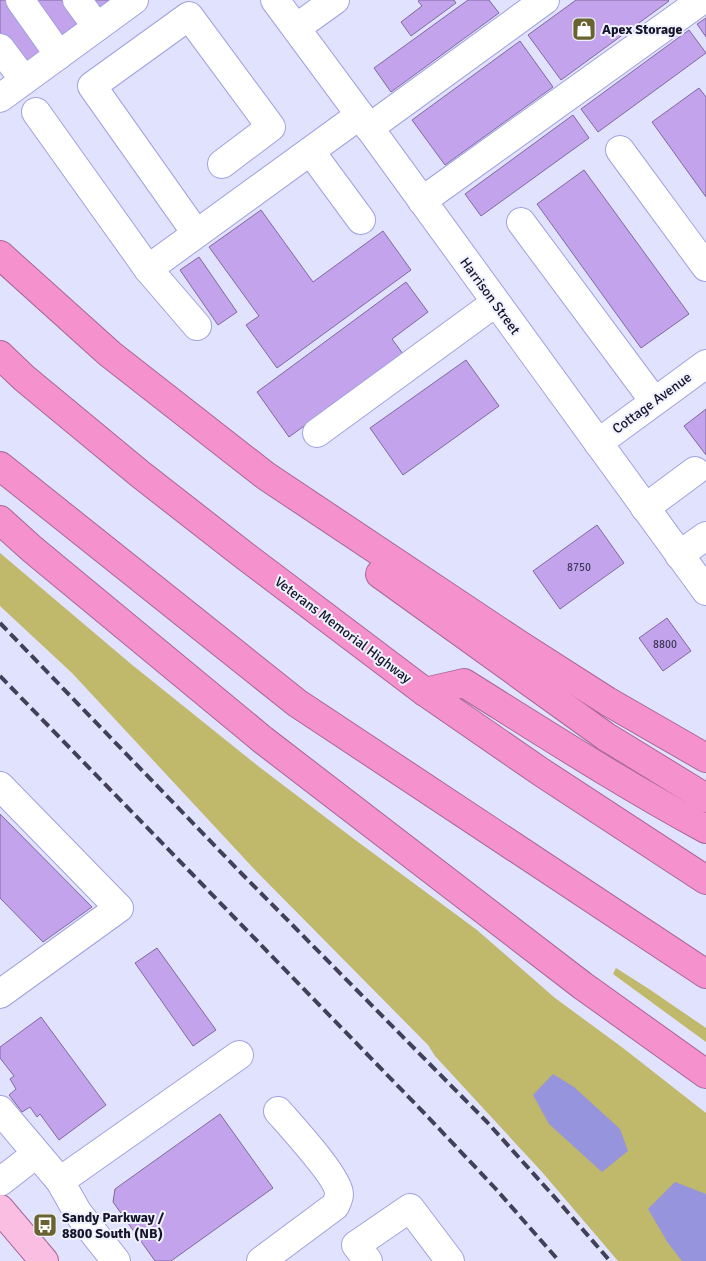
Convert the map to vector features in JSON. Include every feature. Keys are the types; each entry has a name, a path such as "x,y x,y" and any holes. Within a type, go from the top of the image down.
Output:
{"highway":[{"path":"0,255 110,354 266,476 518,644 607,701 706,758"},
{"name":"Veterans Memorial Highway","path":"0,355 24,378 140,474 425,692 541,772 706,880"},
{"path":"191,418 225,462 605,736 706,798"},
{"path":"0,466 297,703 706,974"},
{"path":"0,520 32,549 263,740 583,986 706,1074"},
{"path":"425,692 464,683 662,805 706,829"}],"main road":[{"path":"0,1209 44,1261"}],"street":[{"path":"20,0 59,55"},
{"path":"77,0 97,27"},
{"path":"0,98 134,0"},
{"name":"Harrison Street","path":"275,0 706,591"},
{"path":"296,28 335,0"},
{"path":"148,269 311,152 365,122 545,0"},
{"path":"422,201 702,0"},
{"path":"196,233 92,86 189,16 271,127 222,164"},
{"path":"0,48 24,80"},
{"path":"36,112 148,269 197,326"},
{"path":"620,150 706,267"},
{"path":"311,152 361,220"},
{"path":"521,222 654,402"},
{"path":"317,433 495,302"},
{"name":"Cottage Avenue","path":"598,443 706,364"},
{"path":"645,508 694,471"},
{"path":"679,555 706,536"},
{"path":"0,786 119,908 0,994"},
{"path":"60,1181 239,1055"},
{"path":"0,1110 60,1181 78,1213 116,1261"},
{"path":"261,1261 336,1206 339,1196 337,1187 330,1174 278,1111"},
{"path":"0,1182 36,1154"},
{"path":"368,1261 356,1245 410,1208 450,1261"}],"shaded area":[{"path":"0,553 131,664 258,766 477,930 555,998 706,1113 706,1261 618,1261 542,1172 435,1056 428,1045 256,871 72,673 0,606"},
{"path":"616,968 706,1028 706,1042 613,974"}],"water":[{"path":"553,1074 574,1087 620,1129 628,1151 602,1172 549,1124 533,1095"},
{"path":"675,1182 706,1194 706,1261 682,1261 668,1243 648,1209"}],"building":[{"path":"0,0 10,0 47,51 25,68 0,34"},
{"path":"32,0 67,0 85,25 62,41"},
{"path":"90,0 118,0 100,14"},
{"path":"454,0 456,3 411,36 401,22 422,6 418,1"},
{"path":"468,0 489,0 499,13 391,92 374,68"},
{"path":"576,0 669,1 561,80 528,35"},
{"path":"706,18 706,37 697,24"},
{"path":"689,30 706,53 598,132 581,109"},
{"path":"520,41 553,87 445,165 412,120"},
{"path":"699,88 706,97 706,197 652,122"},
{"path":"573,115 589,138 481,216 465,194"},
{"path":"584,170 689,314 641,348 537,204"},
{"path":"261,210 313,282 383,231 411,270 277,368 246,325 259,316 209,247"},
{"path":"199,257 237,312 218,325 180,270"},
{"path":"406,282 428,312 392,339 403,354 289,437 257,392"},
{"path":"466,360 499,406 403,475 370,428"},
{"path":"706,409 706,455 684,426"},
{"path":"597,525 624,563 560,609 533,571"},
{"path":"667,618 691,651 663,671 639,638"},
{"path":"0,814 92,907 43,942 0,898"},
{"path":"157,948 216,1030 193,1046 135,963"},
{"path":"41,1017 106,1105 59,1140 40,1114 37,1117 30,1107 22,1112 9,1095 16,1089 10,1079 14,1076 0,1058 0,1047"},
{"path":"220,1114 273,1188 171,1261 155,1261 113,1202 115,1189"}],"railway":[{"path":"0,623 242,874 487,1122 610,1261"},
{"path":"0,676 428,1117 495,1188 559,1261"}],"place":[{"name":"Apex Storage","path":"584,29"},
{"name":"Sandy Parkway / 8800 South (NB)","path":"45,1225"}]}
